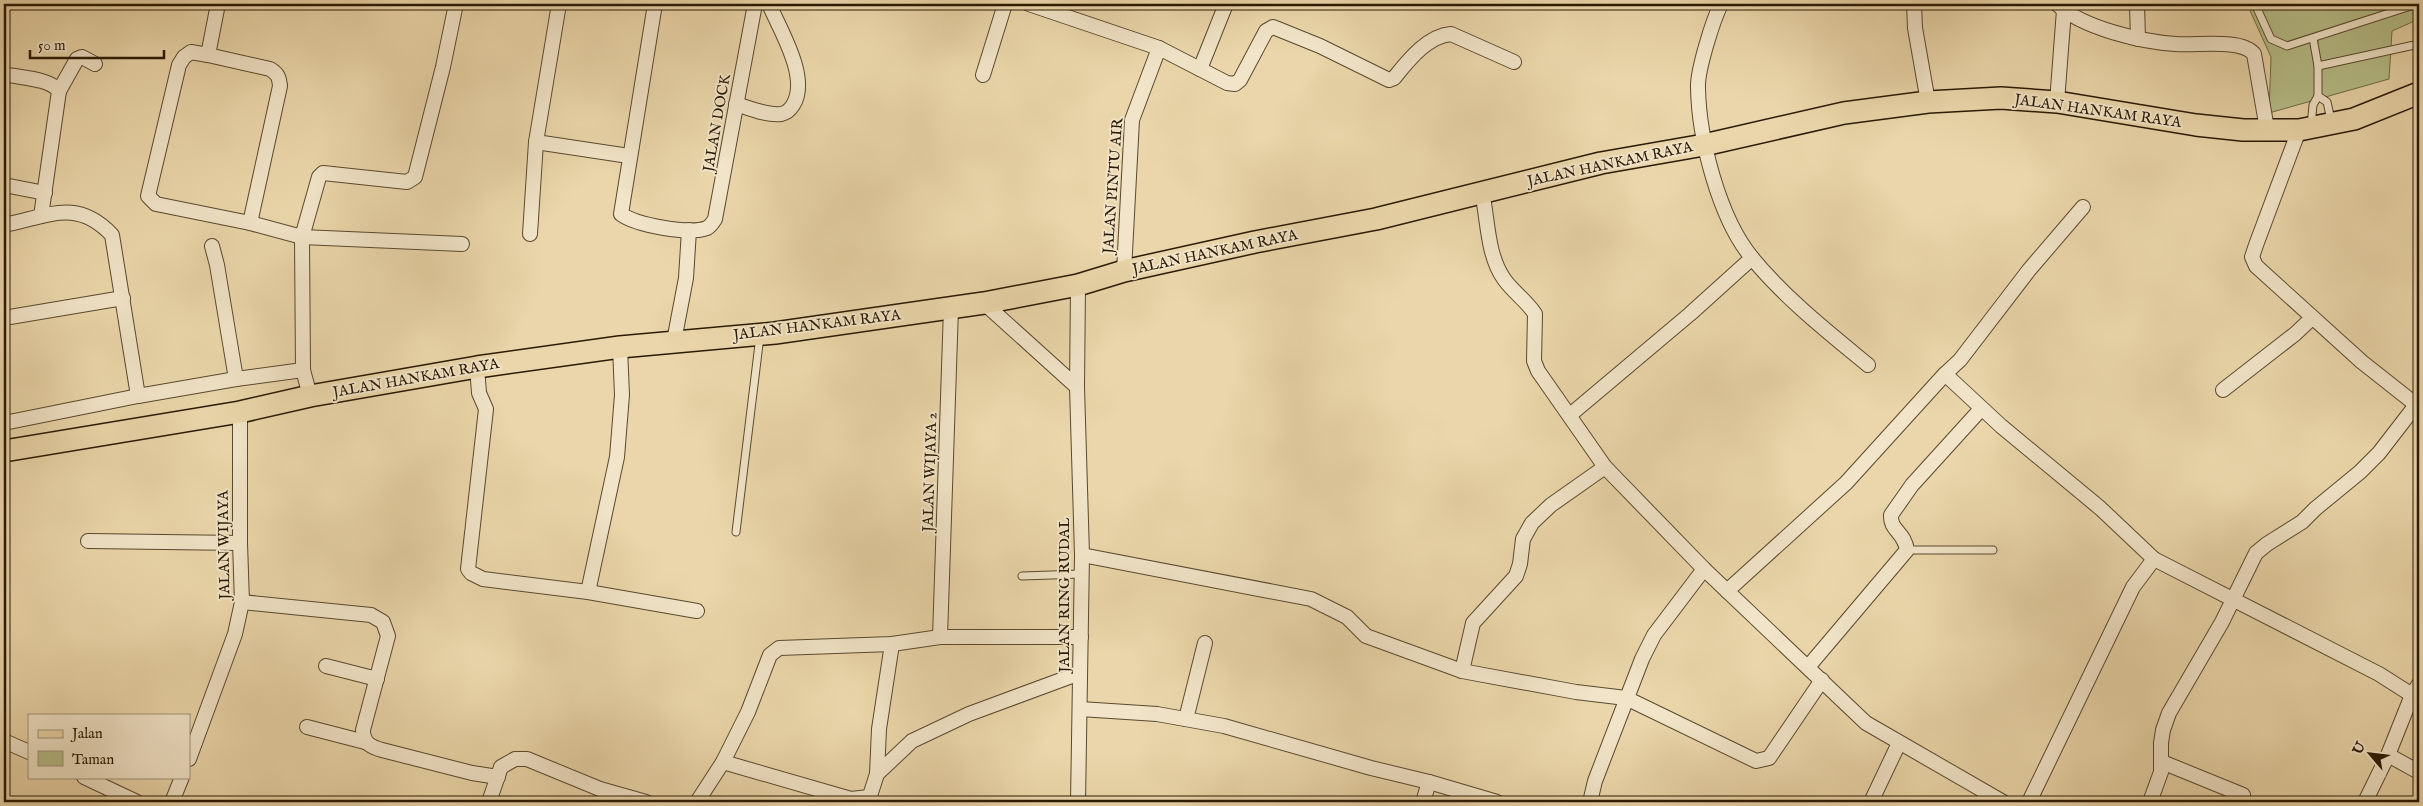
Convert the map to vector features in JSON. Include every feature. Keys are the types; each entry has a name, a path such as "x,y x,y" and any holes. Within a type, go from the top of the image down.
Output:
{"main road":[{"name":"JALAN HANKAM RAYA","path":"4,451 240,412 310,396 477,367 620,347 761,334 984,303 1078,285 1124,271 1376,218 1601,163 1704,145 1844,113 1928,102 2001,98 2057,102 2196,125 2243,130 2304,129 2354,119 2419,93"}],"street":[{"path":"208,55 218,4"},
{"path":"310,396 304,370 302,237 319,177 324,173 407,182 415,177 443,67 456,4"},
{"path":"530,234 536,142 558,4"},
{"path":"654,4 621,214 658,226 689,230 686,278 674,341"},
{"name":"JALAN DOCK","path":"689,230 707,228 715,219 755,4"},
{"path":"736,104 782,114 789,111 795,102 798,78 796,66 769,4"},
{"path":"983,75 1005,4"},
{"path":"1029,4 1159,48 1227,83 1235,84 1240,80 1266,30 1273,27 1389,80 1394,78 1432,40 1443,35 1458,37 1514,62"},
{"path":"1200,69 1226,4"},
{"path":"1721,4 1698,86 1706,154 1729,219 1752,258 1780,289 1868,365"},
{"path":"1914,4 1915,28 1928,102"},
{"path":"2137,4 2138,38"},
{"path":"2057,102 2062,14 2111,32 2138,38 2175,44 2229,44 2250,48 2254,54 2267,129"},
{"name":"JALAN PINTU AIR","path":"1124,271 1132,120 1159,48"},
{"path":"250,223 280,86 279,78 277,73 270,69 191,52 179,65 148,196 156,204 250,223 302,237 462,244"},
{"path":"41,216 59,91 77,59 82,57 96,64"},
{"path":"4,74 43,82 56,87 59,91"},
{"path":"2150,802 2162,772 2163,730 2169,713 2222,622 2256,554 2267,544 2302,522 2360,472 2379,453 2418,406 2312,318 2256,266 2252,257 2304,129"},
{"path":"536,142 629,156"},
{"path":"4,185 45,193"},
{"path":"1482,192 1493,255 1497,266 1504,279 1535,314 1534,361 1538,371 1605,467 1727,592 1866,722 2003,802"},
{"path":"1727,592 1846,483 1960,360 2029,270 2083,207"},
{"path":"4,225 41,216 72,212 84,214 112,235 138,396"},
{"path":"212,246 236,379"},
{"path":"1570,415 1690,314 1752,258"},
{"name":"JALAN RING RUDAL","path":"1078,285 1077,387 1082,555 1078,802"},
{"path":"4,318 123,298"},
{"path":"984,303 1077,387"},
{"name":"JALAN WIJAYA 2","path":"940,637 951,308"},
{"path":"2222,390 2296,334 2312,318"},
{"path":"588,592 618,457 622,395 620,347"},
{"path":"477,367 479,394 486,409 468,569 471,573 483,580 588,592 697,610"},
{"path":"4,423 138,396 236,379 304,370"},
{"path":"1945,374 1981,409 2100,508 2154,559 2379,674 2415,690 2388,755 2365,802"},
{"path":"1808,667 1907,550 1905,538 1893,527 1891,515 1912,485 1981,409"},
{"name":"JALAN WIJAYA","path":"190,755 235,634 242,602 240,412"},
{"path":"1462,671 1473,623 1516,576 1520,564 1523,539 1532,522 1605,467"},
{"path":"88,541 240,543"},
{"path":"1082,555 1310,599 1347,617 1366,636 1462,671 1576,692 1626,698 1750,760 1762,761 1769,758 1822,680"},
{"path":"2028,802 2133,587 2154,559"},
{"path":"1590,802 1595,781 1626,698 1654,636 1704,569"},
{"path":"242,602 372,615 378,618 387,629 388,636 363,730 365,742"},
{"path":"697,802 723,762 748,712 766,663 774,651 790,646 892,644 940,637 1081,637"},
{"path":"1186,719 1205,643"},
{"path":"723,762 850,800 868,800 877,774 879,729 892,644"},
{"path":"326,666 377,679"},
{"path":"877,774 912,741 969,714 1080,673"},
{"path":"1080,709 1157,714 1224,726 1496,802"},
{"path":"307,727 365,742 382,750 472,773 498,777"},
{"path":"4,741 28,752"},
{"path":"1872,802 1899,743"},
{"path":"2388,755 2419,772"},
{"path":"489,802 501,767 515,759 527,759 600,789 646,802"},
{"path":"2162,762 2243,795"},
{"path":"86,778 138,802"},
{"path":"172,802 182,778"},
{"path":"1423,802 1429,782"}],"lane":[{"path":"2255,4 2271,39 2287,46 2417,4"},
{"path":"2304,129 2318,96 2318,66 2312,38"},
{"path":"2318,66 2419,44"},
{"path":"2318,96 2327,102 2332,123"},
{"path":"736,532 761,334"},
{"path":"1907,550 1993,550"},
{"path":"1022,576 1081,574"}],"green space":[{"path":"2247,4 2419,4 2419,19 2392,31 2389,79 2269,113 2271,57"}]}
